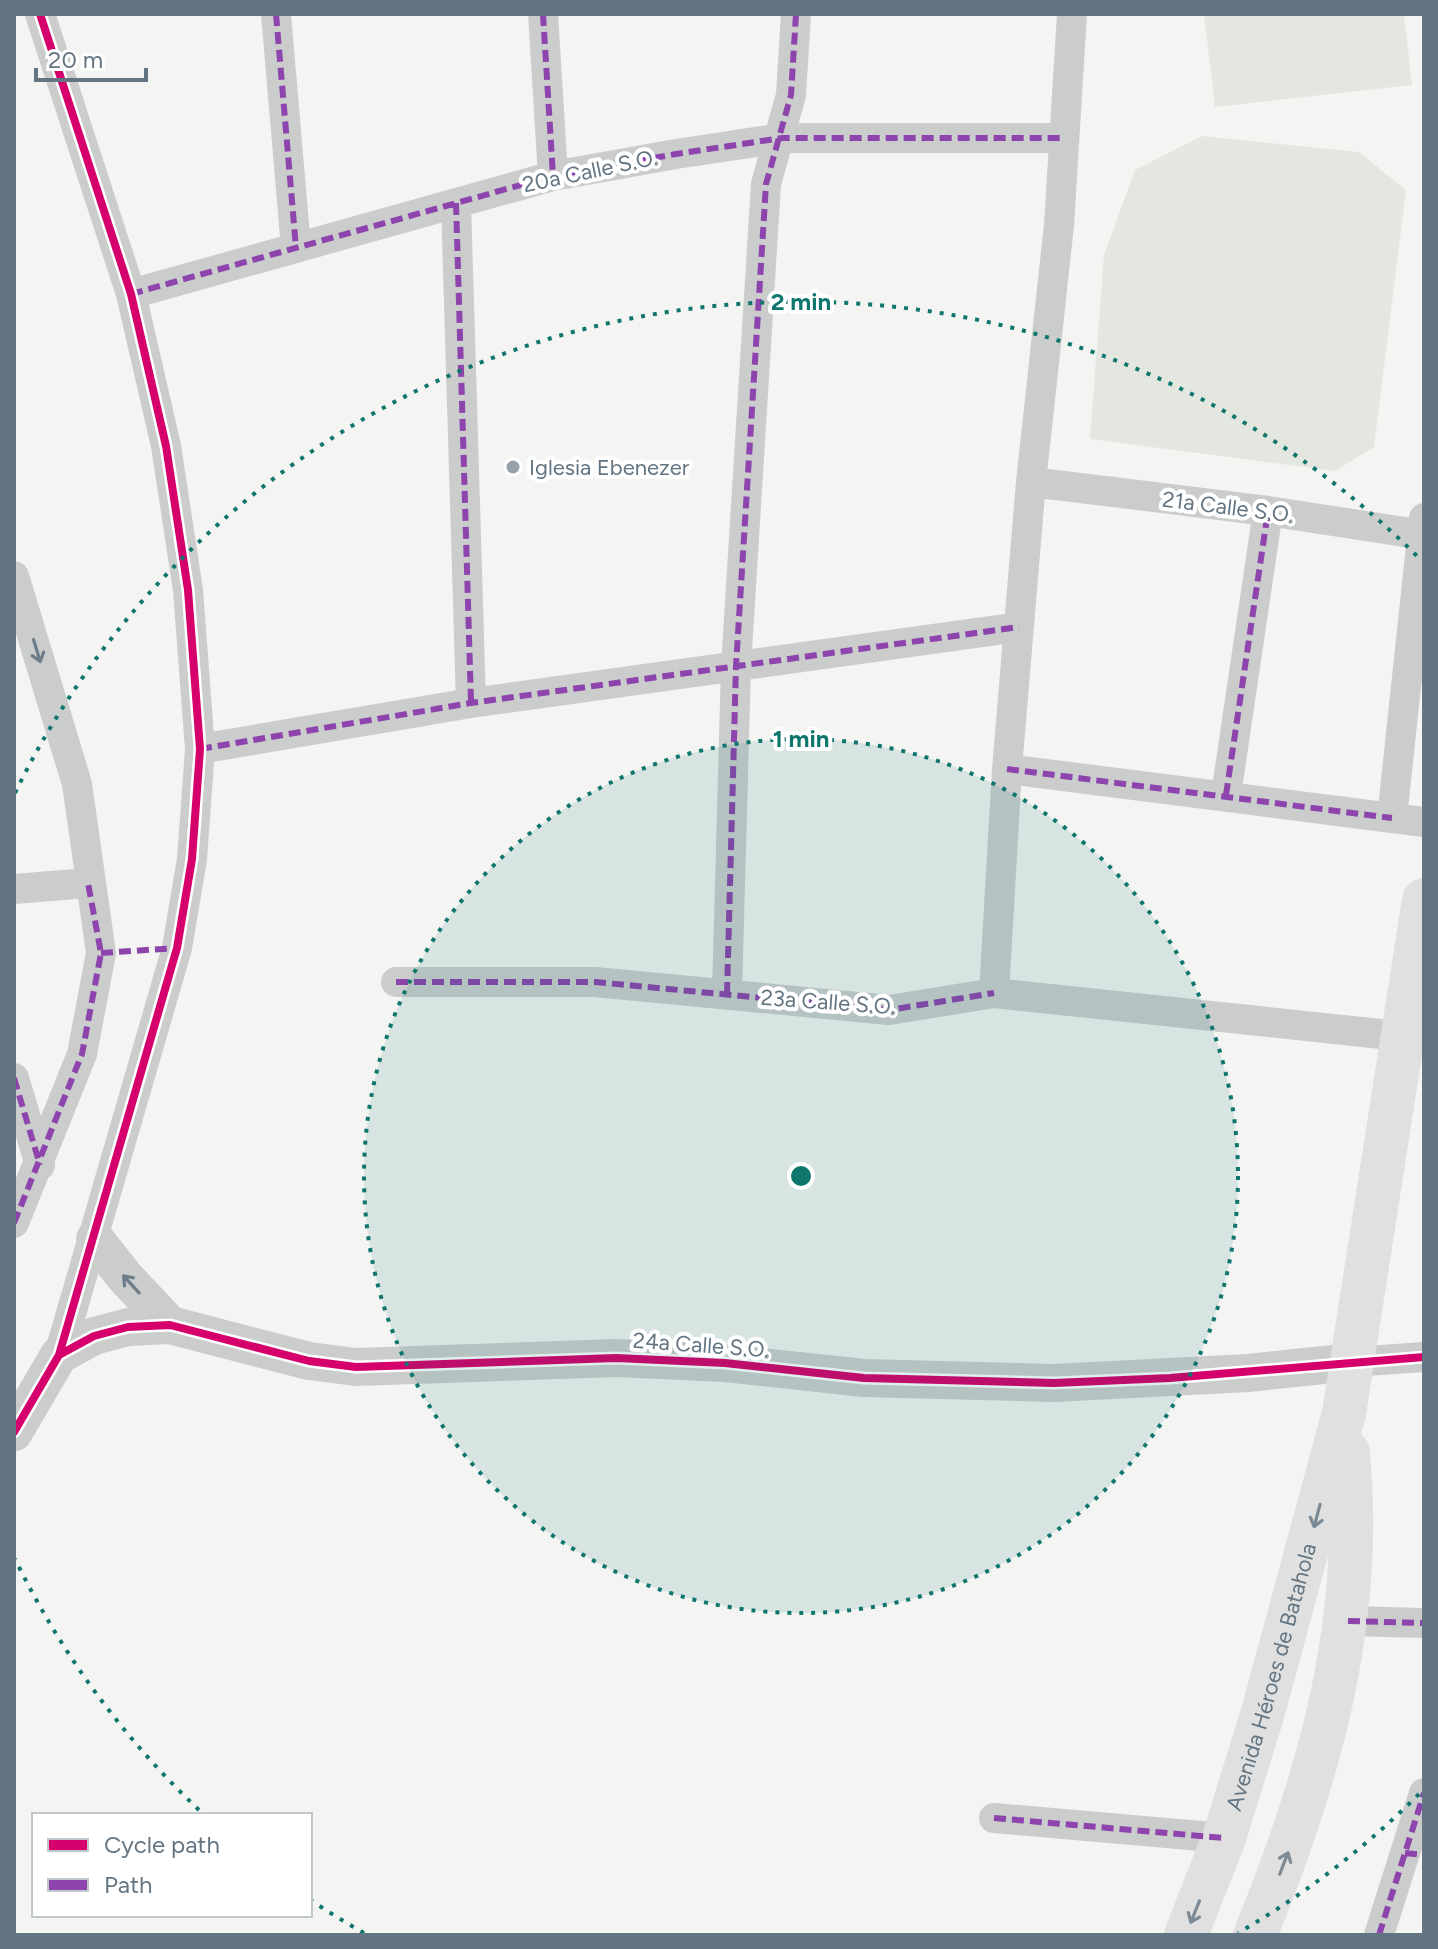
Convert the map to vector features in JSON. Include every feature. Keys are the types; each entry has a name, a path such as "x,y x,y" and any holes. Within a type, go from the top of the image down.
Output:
{"main road":[{"name":"Avenida Héroes de Batahola","path":"1186,1935 1224,1838 1293,1610 1344,1413 1411,1013 1424,900"},
{"name":"Avenida Héroes de Batahola","path":"1255,1935 1287,1857 1323,1740 1348,1621 1351,1482 1344,1413"}],"street":[{"path":"16,1421 59,1355 177,948 192,859 200,749 188,590 168,460 131,294 40,14"},
{"path":"276,14 296,248"},
{"path":"543,14 553,176"},
{"path":"727,994 736,666 766,184 782,138 791,95 796,14"},
{"path":"994,993 1007,769 1031,482 1059,225 1072,14"},
{"name":"20a Calle S.O.","path":"131,294 553,176 782,138 1063,138"},
{"path":"456,203 471,703"},
{"name":"21a Calle S.O.","path":"1031,482 1423,529"},
{"path":"1226,795 1268,511"},
{"path":"1392,818 1423,529"},
{"path":"14,576 77,784 88,883 101,953 82,1054 40,1165 14,1223"},
{"path":"200,749 471,703 1019,627"},
{"path":"1007,769 1424,822"},
{"path":"14,889 88,883"},
{"name":"23a Calle S.O.","path":"396,982 595,982 889,1010 994,993 1411,1013"},
{"path":"14,1078 40,1165"},
{"path":"95,1239 170,1325"},
{"name":"24a Calle S.O.","path":"59,1355 94,1336 128,1327 170,1325 309,1361 356,1367 616,1358 725,1363 864,1378 1054,1383 1232,1374 1352,1362"},
{"path":"1352,1362 1424,1357"},
{"path":"1348,1621 1424,1623"},
{"path":"1379,1935 1414,1854 1424,1793"},
{"path":"994,1818 1224,1838"}],"shaded area":[{"path":"1204,14 1404,14 1412,85 1215,107"},
{"path":"1202,136 1359,152 1406,190 1374,447 1335,471 1090,439 1104,255 1135,170"}],"marked path":[{"path":"276,14 296,248"},
{"path":"543,14 553,176"},
{"path":"727,994 736,666 766,184 791,95 796,14"},
{"path":"131,294 553,176 676,154 782,138 1063,138"},
{"path":"456,203 471,703"},
{"path":"1226,795 1268,511"},
{"path":"200,749 471,703 1019,627"},
{"path":"1007,769 1392,818"},
{"path":"14,1223 82,1054 101,953 88,883"},
{"path":"101,953 177,948"},
{"path":"396,982 595,982 889,1010 994,993"},
{"path":"14,1078 40,1165"},
{"path":"1348,1621 1424,1623"},
{"path":"1379,1935 1424,1793"},
{"path":"994,1818 1224,1838"},
{"path":"1405,1853 1424,1855"}],"cycle path":[{"path":"14,1432 59,1355 177,948 192,859 200,749 188,590 166,446 131,294 40,14"},
{"path":"59,1355 94,1336 128,1327 170,1325 309,1361 356,1367 616,1358 725,1363 864,1378 1054,1383 1170,1378 1424,1357"}],"place":[{"name":"Iglesia Ebenezer","path":"513,467"}]}
